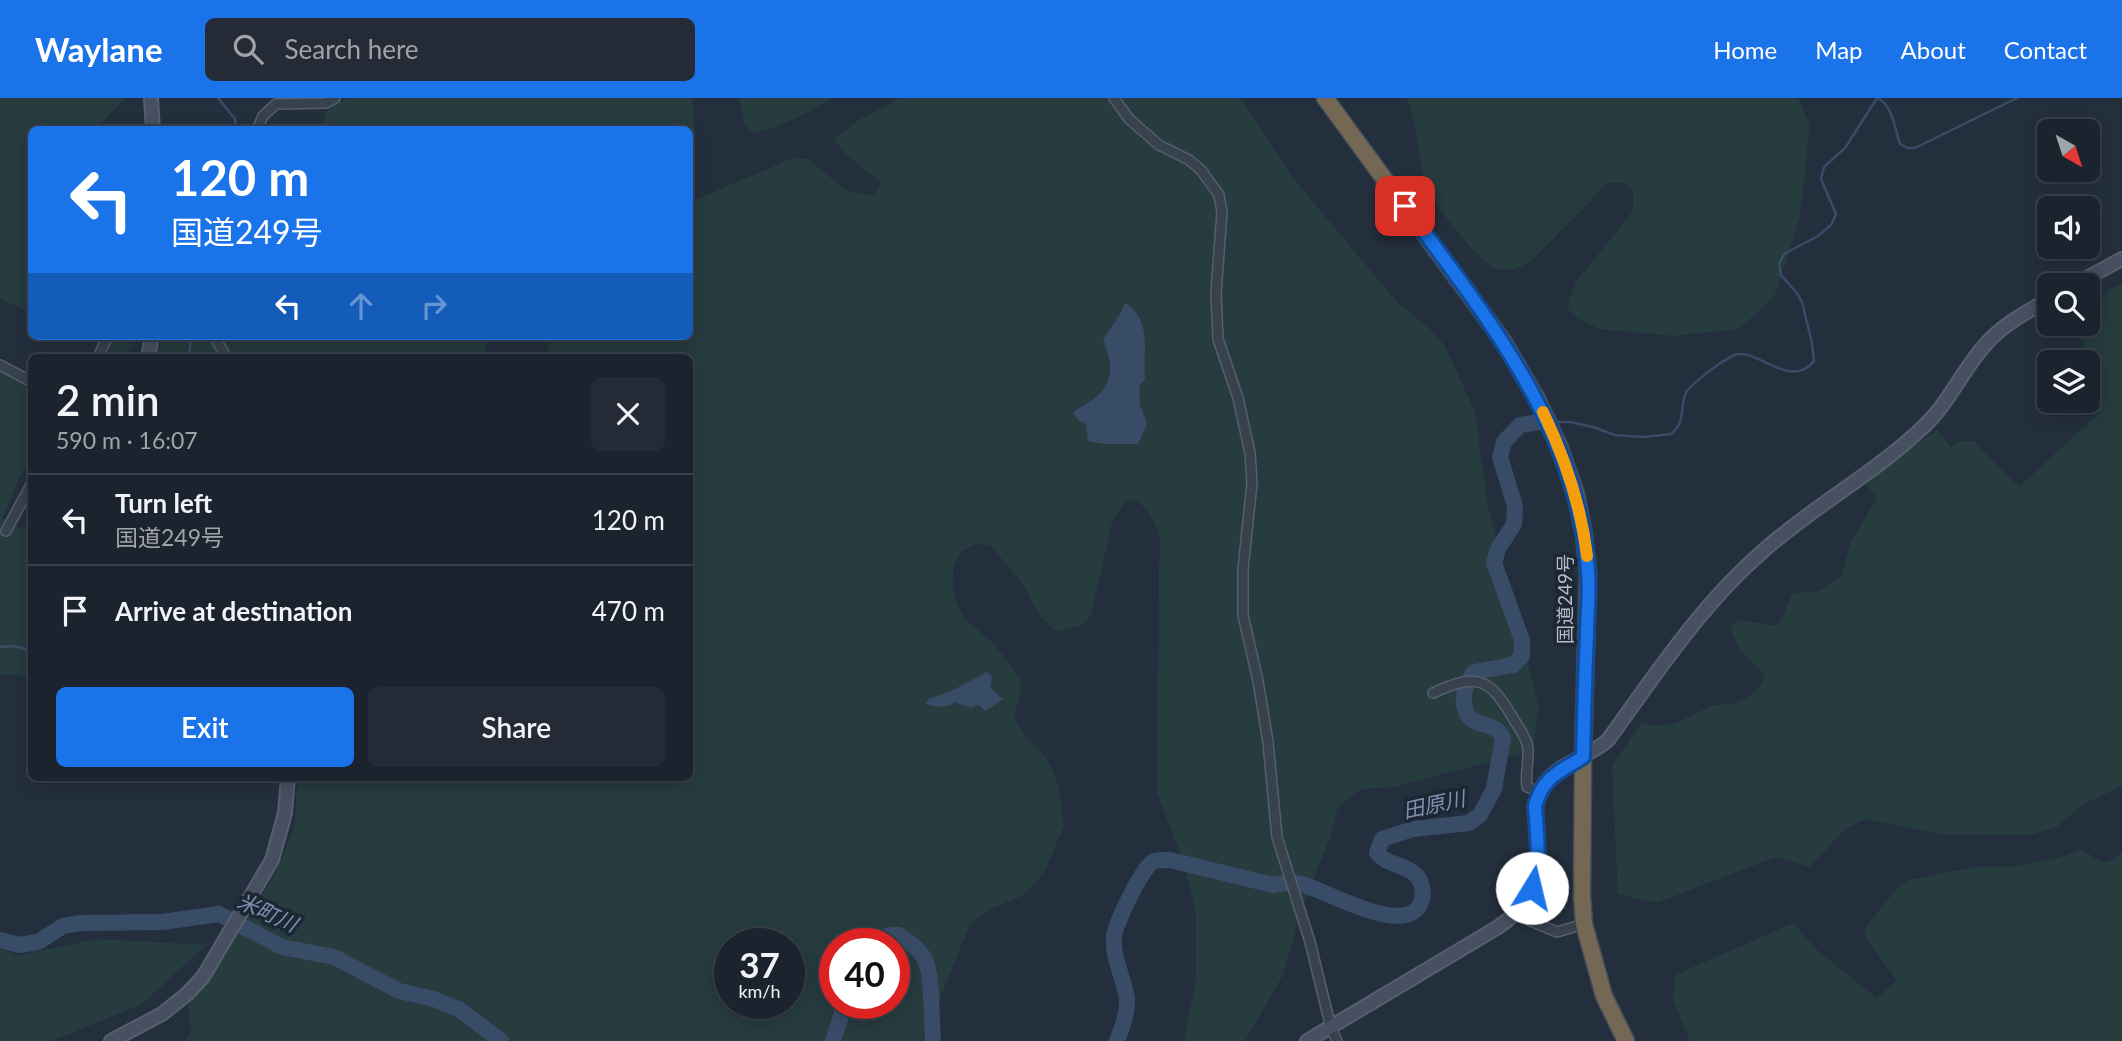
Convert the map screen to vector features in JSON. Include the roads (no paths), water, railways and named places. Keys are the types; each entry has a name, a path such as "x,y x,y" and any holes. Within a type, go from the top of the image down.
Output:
{"highway":[{"name":"国道249号","path":"1325,98 1503,341 1536,397 1559,446 1576,494 1588,573 1583,757 1584,924 1604,996 1626,1041"}],"street":[{"path":"151,98 153,126"},
{"path":"259,126 263,116 276,104 326,103 335,98"},
{"path":"1114,98 1129,119 1159,145 1189,160 1201,170 1219,195 1222,212 1216,293 1218,339 1238,398 1250,453 1252,483 1243,569 1243,615 1268,742 1277,837 1337,1041"},
{"path":"2096,273 2122,259"},
{"path":"1307,1041 1516,915 1527,900 1536,876 1538,856 1535,806 1547,780 1600,748 1608,740 1699,618 1744,569 1781,536 1918,432 1944,404 1985,345 1999,331 2037,307"},
{"path":"0,365 28,380"},
{"path":"6,531 28,490"},
{"path":"1433,694 1458,683 1482,682 1500,695 1528,747 1525,775 1527,787 1540,792"},
{"path":"111,1041 162,1014 203,977 272,860 289,791 288,781"},
{"path":"1516,915 1557,932 1584,924"}],"water":[{"path":"1125,303 1134,309 1143,327 1145,379 1139,386 1140,405 1147,424 1138,444 1088,441 1086,424 1078,420 1073,412 1095,398 1107,383 1110,365 1103,340"},
{"path":"987,672 992,676 990,688 1003,699 985,711 978,705 971,708 954,702 940,707 925,704 930,698"}],"waterway":[{"path":"218,98 235,119 236,126"},
{"name":"田原川","path":"1554,422 1570,422 1615,435 1644,437 1671,434 1680,421 1688,391 1709,371 1734,355 1747,355 1786,371 1805,369 1814,361 1802,302 1781,275 1779,264 1784,254 1818,236 1831,225 1836,214 1821,179 1824,167 1845,148 1877,98"},
{"name":"田原川","path":"1878,98 1890,113 1900,144 1908,148 1915,148 2017,98"},
{"path":"189,354 191,340"},
{"name":"田原川","path":"1117,1041 1126,1015 1127,999 1115,952 1114,936 1124,908 1143,873 1154,861 1170,860 1273,885 1301,884 1349,904 1387,915 1403,916 1415,911 1423,895 1419,879 1411,871 1377,853 1382,839 1413,829 1469,823 1480,815 1494,789 1503,738 1493,727 1471,718 1464,704 1464,696 1474,672 1513,665 1522,656 1522,640 1494,563 1498,549 1514,524 1515,506 1500,457 1504,442 1520,425 1541,422"},
{"path":"0,647 14,646 28,650"},
{"name":"米町川","path":"0,940 19,945 38,942 63,926 81,923 162,922 219,914 282,947 334,957 399,991 434,999 460,1010 501,1041"},
{"name":"田原川","path":"910,944 924,958 928,970 933,1041"},
{"name":"田原川","path":"833,1041 840,1019"}]}
